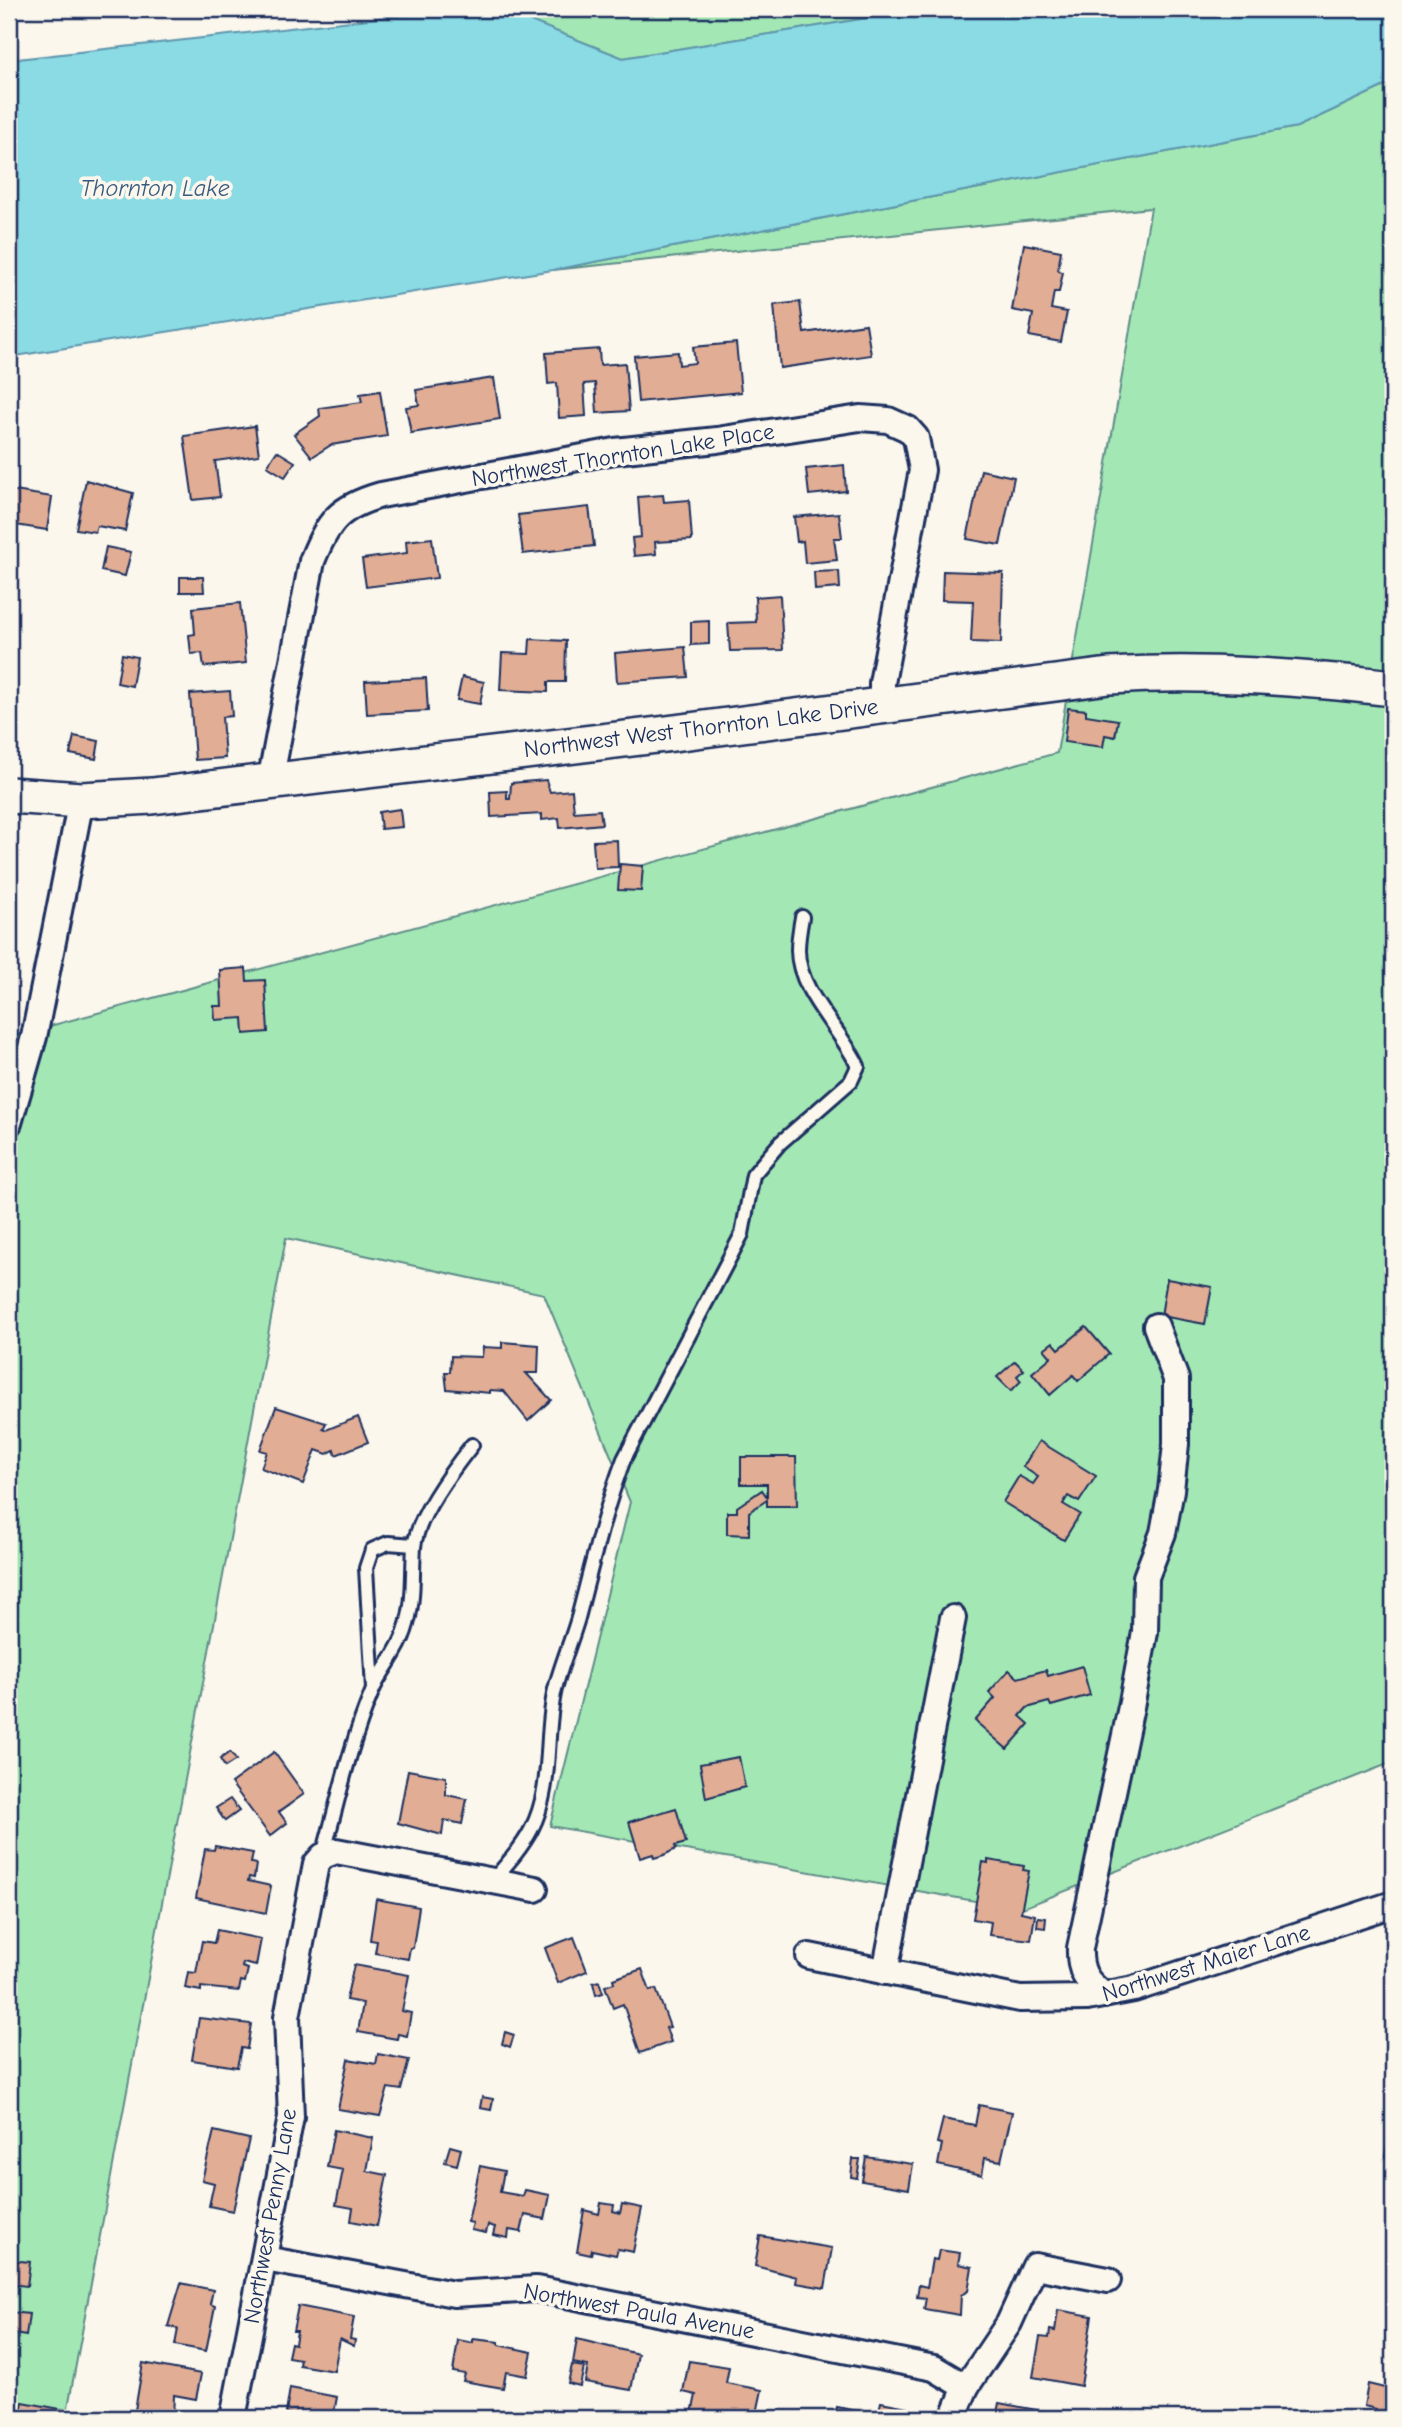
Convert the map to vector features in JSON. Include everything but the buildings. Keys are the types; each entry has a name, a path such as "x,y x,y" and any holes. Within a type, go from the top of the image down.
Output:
{"street":[{"name":"Northwest Thornton Lake Place","path":"270,782 312,561 322,536 348,507 381,495 615,451 717,440 860,418 888,420 908,429 916,438 922,470 882,684 882,704"},
{"name":"Northwest West Thornton Lake Drive","path":"9,795 81,800 152,796 1109,676 1171,672 1254,674 1393,688"},
{"path":"9,1123 34,1037 81,800"},
{"path":"1104,1995 1082,1971 1080,1948 1132,1702 1145,1632 1146,1577 1164,1534 1176,1444 1176,1379 1156,1326"},
{"path":"885,1972 953,1618"},
{"path":"323,1856 336,1851 535,1889"},
{"name":"Northwest Penny Lane","path":"233,2418 291,2117 287,2017 314,1871 323,1856"},
{"name":"Northwest Maier Lane","path":"809,1956 1020,1998 1066,2000 1133,1989 1393,1904"},
{"name":"Northwest Paula Avenue","path":"265,2259 454,2294 536,2288 923,2366 957,2379 966,2387"},
{"path":"953,2418 966,2387 1009,2323 1035,2266 1108,2280"}],"lane":[{"path":"492,1881 521,1848 540,1810 546,1783 551,1709 557,1681 573,1636 610,1494 624,1459 742,1234 754,1175 780,1143 851,1081 858,1066 848,1045 803,975 798,951 802,917"},
{"path":"323,1856 350,1756 373,1689 391,1664 405,1632 413,1602 414,1545 450,1474 472,1445"},
{"path":"373,1689 366,1568 372,1550 388,1543 414,1545"}],"green space":[{"path":"500,9 922,9 623,58"},
{"path":"1393,82 1393,1762 1020,1909 550,1826 630,1502 544,1294 286,1238 66,2418 9,2418 9,1037 1057,753 1151,208 553,270 1297,127"}],"water":[{"name":"Thornton Lake","path":"456,9 500,9 623,58 922,9 1393,9 1393,82 1297,127 553,270 9,357 9,60"}]}
